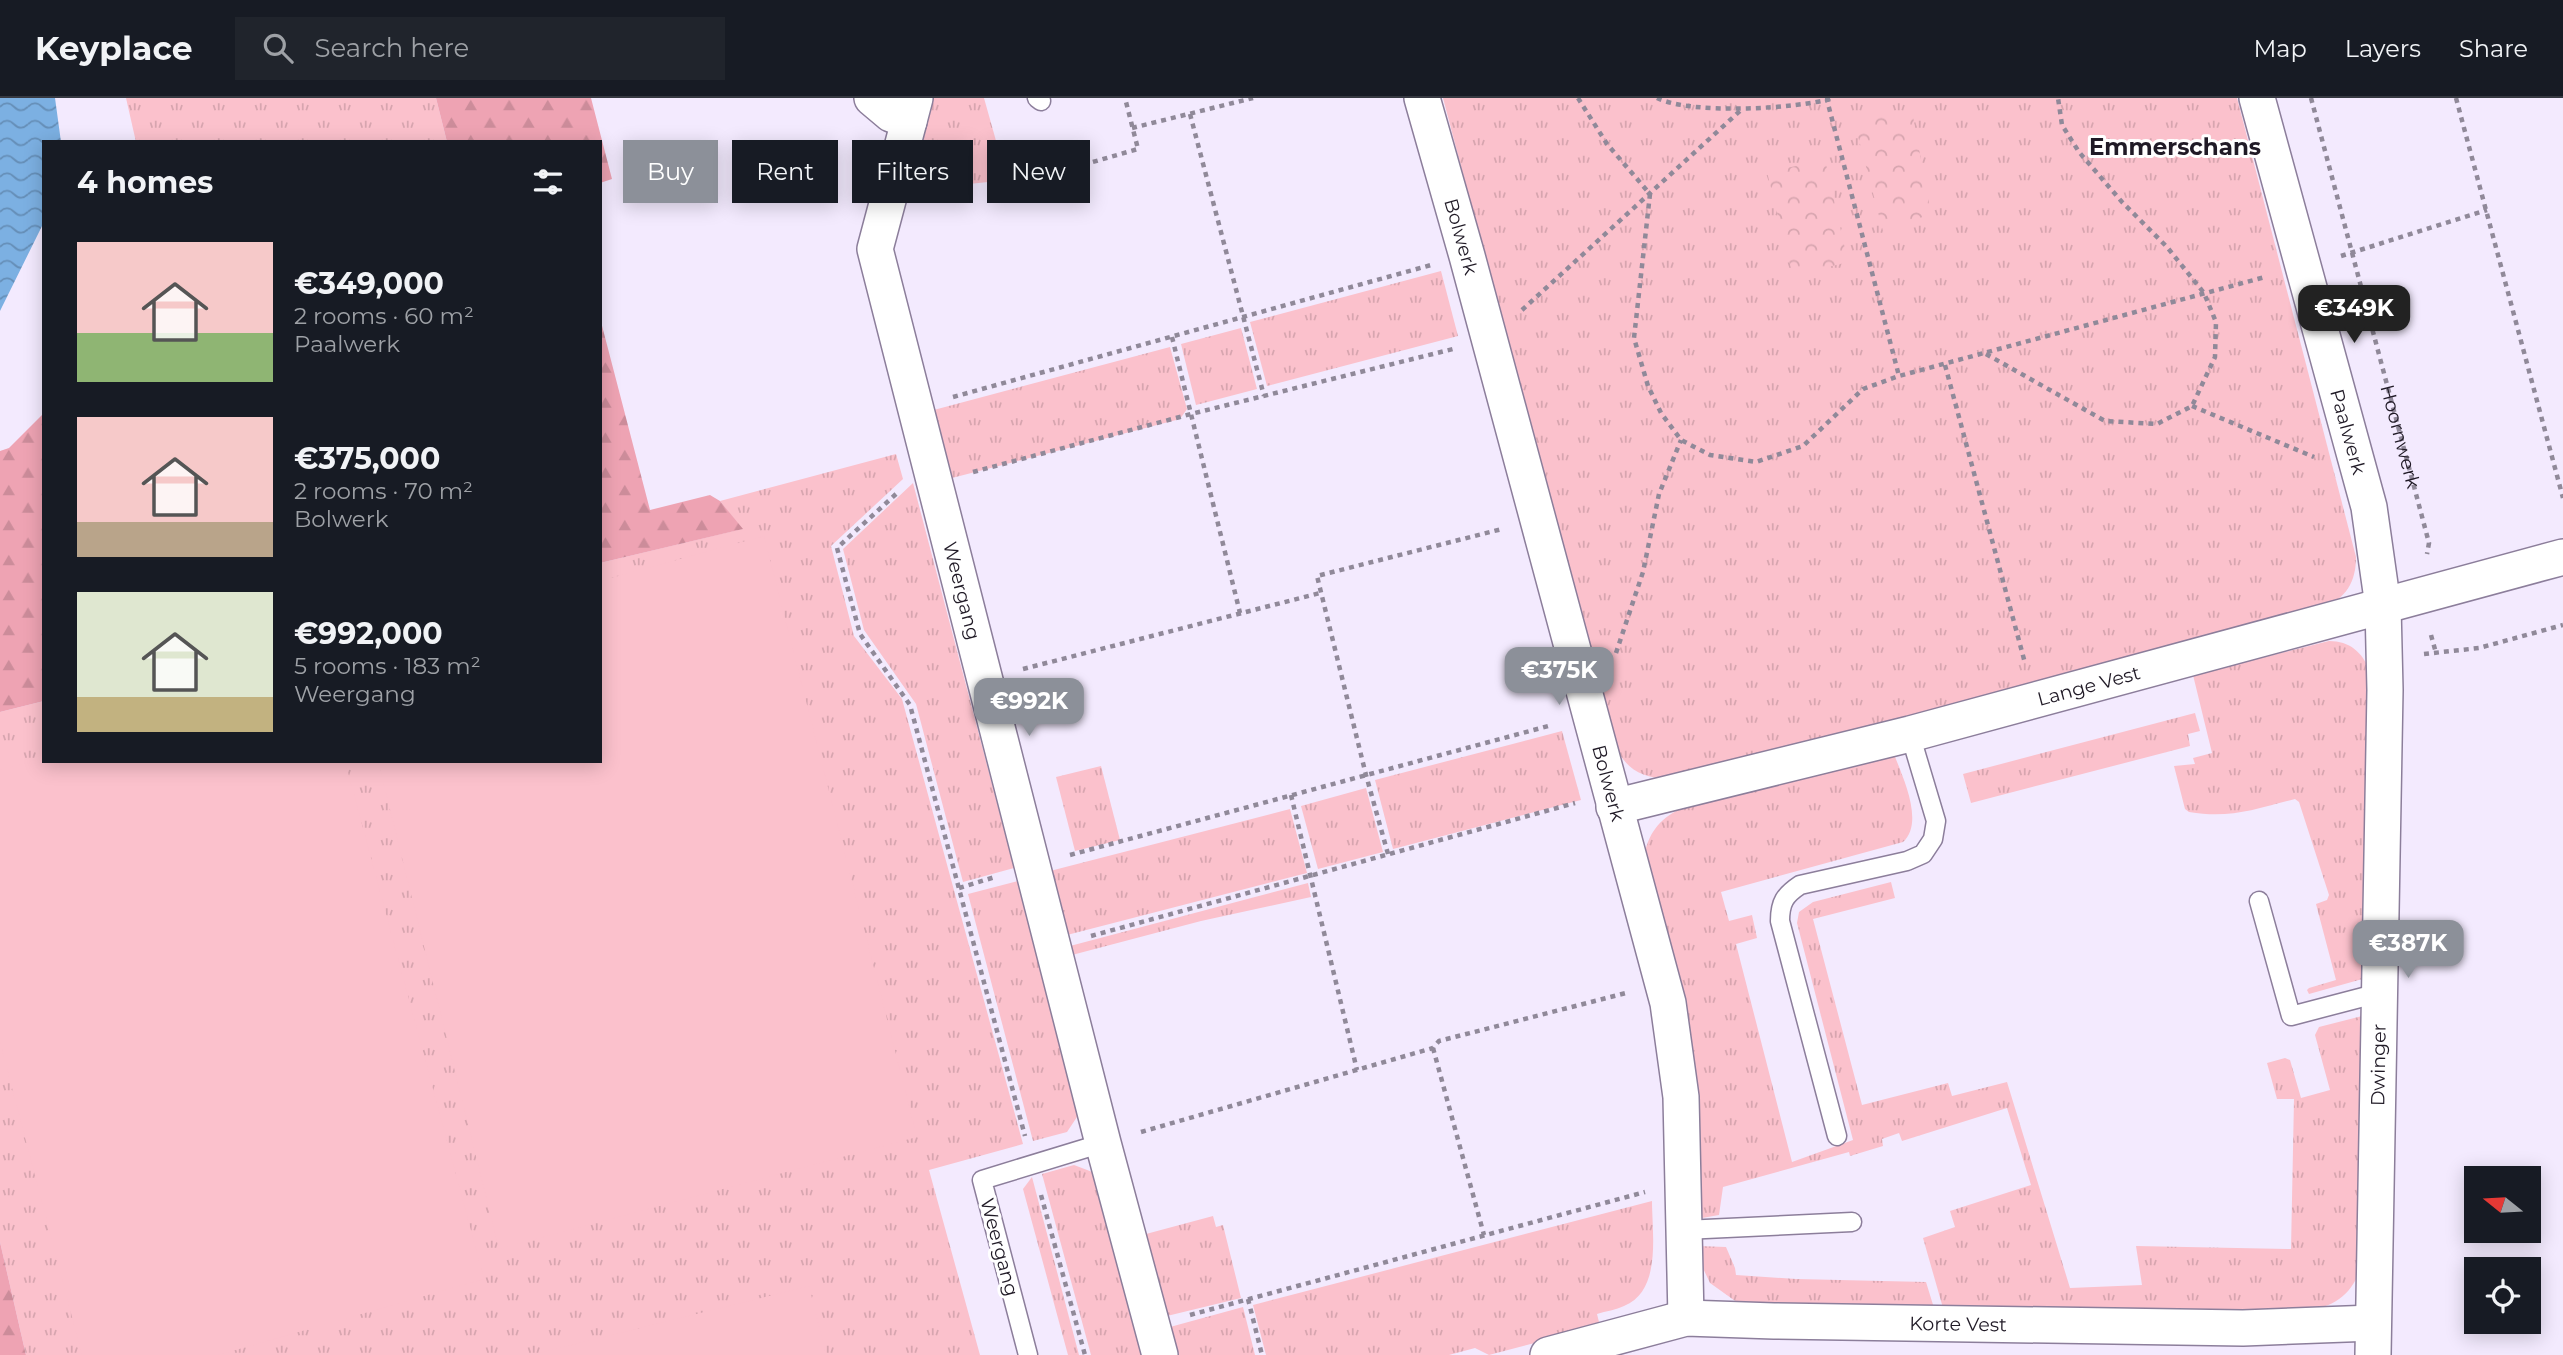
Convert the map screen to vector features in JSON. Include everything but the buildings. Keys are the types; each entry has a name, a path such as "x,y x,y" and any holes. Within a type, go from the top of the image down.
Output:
{"street":[{"path":"872,98 891,114 912,110"},
{"name":"Bolwerk","path":"1422,98 1668,1003 1681,1097 1686,1318"},
{"name":"Paalwerk","path":"2257,98 2369,507 2384,615"},
{"name":"Weergang","path":"912,110 875,249 1103,1143 1156,1340"},
{"name":"Lange Vest","path":"1612,800 1910,734 2384,615 2421,596 2563,557"},
{"name":"Dwinger","path":"2373,1339 2385,690 2384,615"},
{"name":"Korte Vest","path":"1548,1355 1686,1318 2243,1328 2373,1339"}],"lane":[{"path":"1837,1136 1780,921 1780,906 1786,894 1800,885 1907,861 1923,854 1933,839 1936,821 1910,734"},
{"path":"2259,901 2291,1016 2379,993"},
{"name":"Weergang","path":"1028,1355 982,1180 1103,1143"},
{"path":"1684,1230 1852,1222"}],"path":[{"path":"1090,163 1138,149 1125,98"},
{"path":"1132,128 1253,98"},
{"path":"1578,98 1607,144 1650,194 1634,338 1648,386 1661,413 1681,440 1710,455 1756,461 1803,446 1863,389 1899,376 2303,267 2487,210"},
{"path":"1657,98 1669,104 1741,110 1830,99 1899,376"},
{"path":"1985,354 2105,421 2157,424 2192,406 2215,357 2216,322 2204,293 2167,247 2122,202 2080,152 2062,125 2058,98"},
{"name":"Hoornwerk","path":"2312,98 2429,543 2421,596 2436,653"},
{"path":"2456,98 2563,498"},
{"path":"1085,1355 911,705 860,634 837,548 909,482 934,480 1489,340 1741,110"},
{"path":"1190,114 1264,396"},
{"path":"915,407 1466,256"},
{"path":"1172,337 1240,614"},
{"path":"1945,365 2035,701"},
{"path":"2192,406 2314,457 2352,447"},
{"path":"1579,674 1605,667 1615,656 1643,572 1659,494 1681,440"},
{"path":"1388,854 1317,576 1538,520"},
{"path":"985,679 1320,593"},
{"path":"2384,615 2406,637 2417,655 2479,648 2563,625"},
{"path":"959,888 1032,865 1590,715"},
{"path":"1291,795 1357,1070"},
{"path":"1053,946 1388,854 1612,800"},
{"path":"1103,1143 1433,1048 1439,1041 1663,984"},
{"path":"1433,1048 1484,1236"},
{"path":"1156,1340 1248,1299 1682,1182"},
{"path":"1248,1299 1262,1355"}],"green space":[{"path":"126,98 436,98 446,140 136,140"},
{"path":"436,98 591,98 602,140 446,140"},
{"path":"933,98 984,98 996,140 987,140 987,182 973,184 973,140 923,140"},
{"path":"1443,98 2237,98 2356,557 2352,581 2344,594 2323,608 1669,779 1641,774 1628,765 1612,741"},
{"path":"1912,111 1931,214 1883,231 1854,121"},
{"path":"602,140 612,179 602,182"},
{"path":"1825,160 1848,262 1793,276 1767,172"},
{"path":"1441,271 1458,336 1267,386 1250,322"},
{"path":"602,326 650,510 710,495 720,501 743,529 602,563"},
{"path":"1241,328 1257,389 1196,405 1181,344"},
{"path":"1170,347 1187,409 1180,419 948,479 930,411"},
{"path":"42,415 42,702 0,712 0,451 9,448"},
{"path":"896,454 903,479 831,546 854,636 902,699 1023,1144 929,1170 980,1355 26,1355 0,1242 0,712 42,702 42,763 602,763 602,563 742,529 720,501"},
{"path":"913,483 1014,868 963,882 916,704 864,630 843,549"},
{"path":"764,536 917,1137 499,1249 378,763 602,763 602,580"},
{"path":"2329,641 2349,645 2363,658 2370,671 2366,978 2309,994 2309,988 2336,980 2316,904 2327,900 2329,895 2299,802 2295,799 2230,814 2189,812 2185,809 2174,766 2195,764 2193,758 2212,753 2193,675"},
{"path":"2195,713 2200,731 2188,734 2190,746 1971,803 1963,774"},
{"path":"1562,731 1581,800 1393,849 1375,780"},
{"path":"1894,754 1912,811 1912,823 1903,842 1721,892 1729,921 1752,915 1757,938 1736,944 1792,1162 1853,1140 1797,923 1799,912 1813,902 1891,882 1895,898 1813,919 1862,1105 1948,1083 1952,1096 2007,1082 2070,1288 2142,1285 2136,1246 2291,1249 2294,1099 2277,1099 2267,1063 2285,1058 2290,1060 2301,1098 2330,1090 2315,1035 2319,1027 2366,1015 2358,1275 2342,1297 2321,1308 2303,1311 1943,1308 1923,1238 1955,1227 1950,1211 2031,1185 2007,1108 1902,1141 1899,1133 1882,1139 1883,1146 1850,1156 1849,1152 1723,1187 1719,1215 1697,1217 1644,857 1648,841 1666,817 1680,809"},
{"path":"42,759 42,763 346,763 484,1279 218,1355 82,1355 0,1042 0,770"},
{"path":"1101,766 1120,840 1075,851 1056,777"},
{"path":"1366,788 1383,852 1318,869 1301,806"},
{"path":"1290,809 1307,873 1067,935 1050,871"},
{"path":"1018,881 1079,1114 1067,1132 1033,1141 968,894"},
{"path":"1308,883 1311,897 1201,921 1072,955 1070,946"},
{"path":"1074,1165 1095,1173 1142,1355 1091,1355 1042,1174"},
{"path":"1032,1177 1079,1355 1068,1355 1023,1189"},
{"path":"1652,1201 1653,1244 1650,1275 1636,1298 1618,1309 1597,1314 1600,1326 1489,1355 1475,1348 1449,1355 1266,1355 1253,1305"},
{"path":"1213,1216 1216,1227 1223,1225 1241,1298 1167,1316 1146,1234"},
{"path":"0,1242 26,1355 0,1355"},
{"path":"1698,1246 1726,1247 1736,1275 1926,1282 1934,1308 1738,1303 1710,1283 1701,1264"},
{"path":"809,1286 826,1355 531,1355"},
{"path":"1243,1307 1255,1355 1177,1355 1170,1327"}],"water":[{"path":"0,98 55,98 61,140 42,140 42,226 0,311"}],"district":[{"name":"Emmerschans","path":"2175,147"}]}
